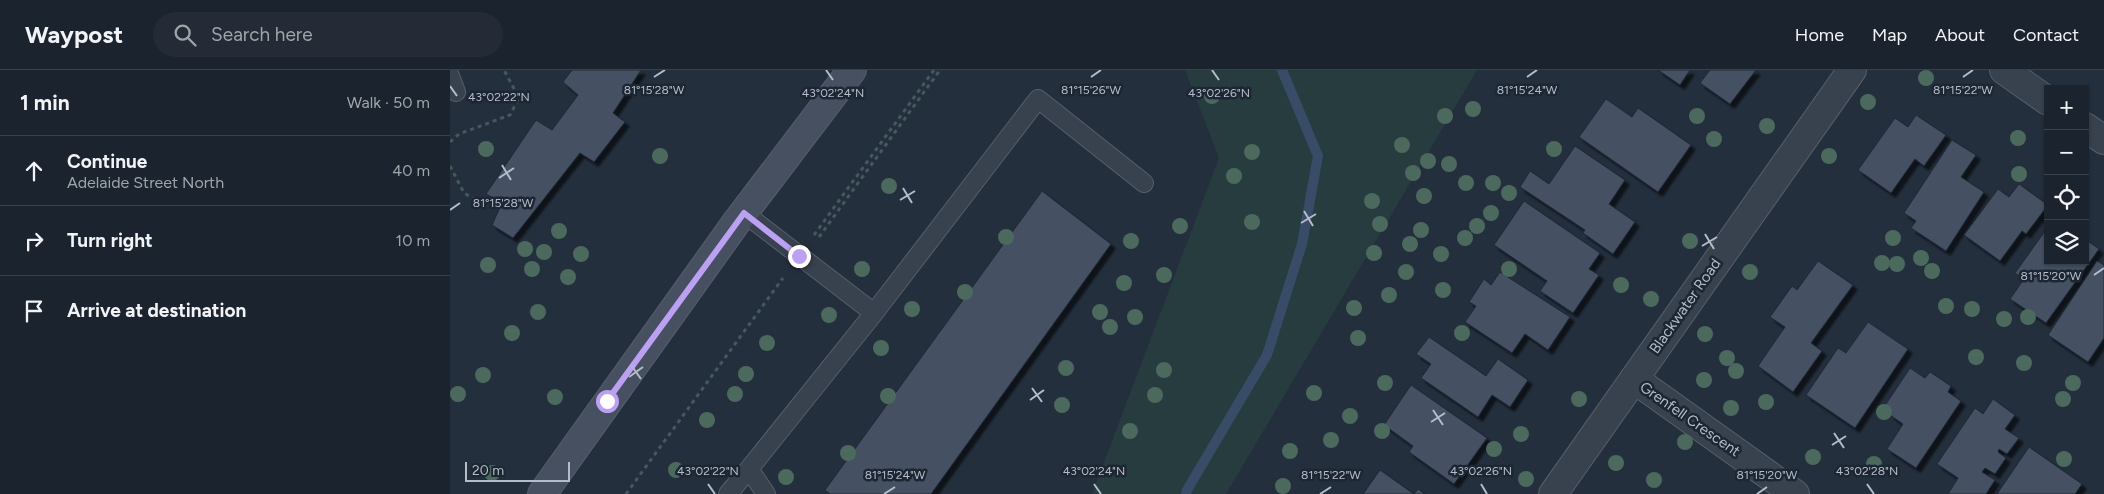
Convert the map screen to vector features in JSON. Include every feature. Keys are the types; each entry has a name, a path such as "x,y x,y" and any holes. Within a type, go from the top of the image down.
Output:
{"main road":[{"path":"542,494 744,213 852,70"}],"street":[{"name":"Blackwater Road","path":"1553,494 1852,70"},
{"path":"2004,70 2044,98"},
{"path":"2089,130 2104,140"},
{"name":"Grenfell Crescent","path":"1634,379 1795,494"}],"lane":[{"path":"728,494 874,313 1038,99 1144,183"},
{"path":"744,213 874,313"},
{"path":"748,469 766,494"}],"path":[{"path":"450,142 459,134 510,115 519,98 504,70"},
{"path":"801,258 934,70"},
{"path":"626,494 940,70"},
{"path":"450,166 464,193 486,206"}],"green space":[{"path":"1185,70 1477,70 1226,494 1092,494 1219,158"}],"building":[{"path":"572,70 641,70 613,113 625,122 594,162 580,153 513,238 492,225 502,203 486,194 536,120 552,130 578,95 563,82"},
{"path":"1658,70 1690,70 1680,85"},
{"path":"1710,70 1756,70 1730,104 1700,83"},
{"path":"1606,99 1632,117 1638,108 1691,145 1658,192 1579,137"},
{"path":"1916,115 1946,135 1924,166 1915,159 1891,193 1858,170 1895,118 1908,127"},
{"path":"1952,140 1976,155 1961,177 1984,192 1946,251 1911,228 1916,221 1904,213"},
{"path":"1575,146 1625,180 1609,204 1635,222 1613,254 1583,233 1585,230 1520,187 1530,171 1549,184"},
{"path":"2019,184 2044,202 2044,210 2026,234 2022,231 2000,261 1964,235 1998,189 2009,197"},
{"path":"1042,191 1111,244 931,494 830,494 825,490"},
{"path":"1524,201 1600,253 1589,269 1599,275 1573,313 1540,291 1547,281 1494,245"},
{"path":"2044,233 2044,265 2088,265 2046,323 2010,299 2024,279 2015,273"},
{"path":"2089,242 2099,249 2089,263"},
{"path":"1818,261 1853,285 1811,343 1822,351 1793,392 1758,366 1785,327 1770,317 1792,286 1797,290"},
{"path":"2097,261 2104,265 2104,338 2088,362 2048,335"},
{"path":"1500,272 1570,317 1548,350 1525,334 1512,353 1465,322 1476,306 1469,302 1484,279 1491,285"},
{"path":"1868,322 1908,349 1855,428 1806,395 1838,348 1846,353"},
{"path":"1429,337 1486,376 1498,359 1528,380 1510,407 1492,395 1478,417 1421,378 1431,364 1416,354"},
{"path":"1910,368 1925,378 1930,372 1951,386 1948,392 1961,401 1916,468 1887,449 1903,424 1890,415 1892,412 1884,407"},
{"path":"1411,385 1487,438 1454,484 1409,452 1413,446 1384,425"},
{"path":"1993,399 2015,415 2005,429 2019,438 2007,454 1999,449 1998,452 2006,458 1995,474 1985,468 1982,472 1995,480 1986,494 1948,494 1958,478 1937,464 1975,408 1983,414"},
{"path":"2029,447 2082,484 2075,494 1997,494"},
{"path":"1380,470 1414,494 1363,494"},
{"path":"1418,489 1425,494 1414,494"}],"waterway":[{"path":"1186,494 1267,355 1302,244 1318,156 1282,70"}],"route":[{"path":"607,401 744,213 799,256"}]}
